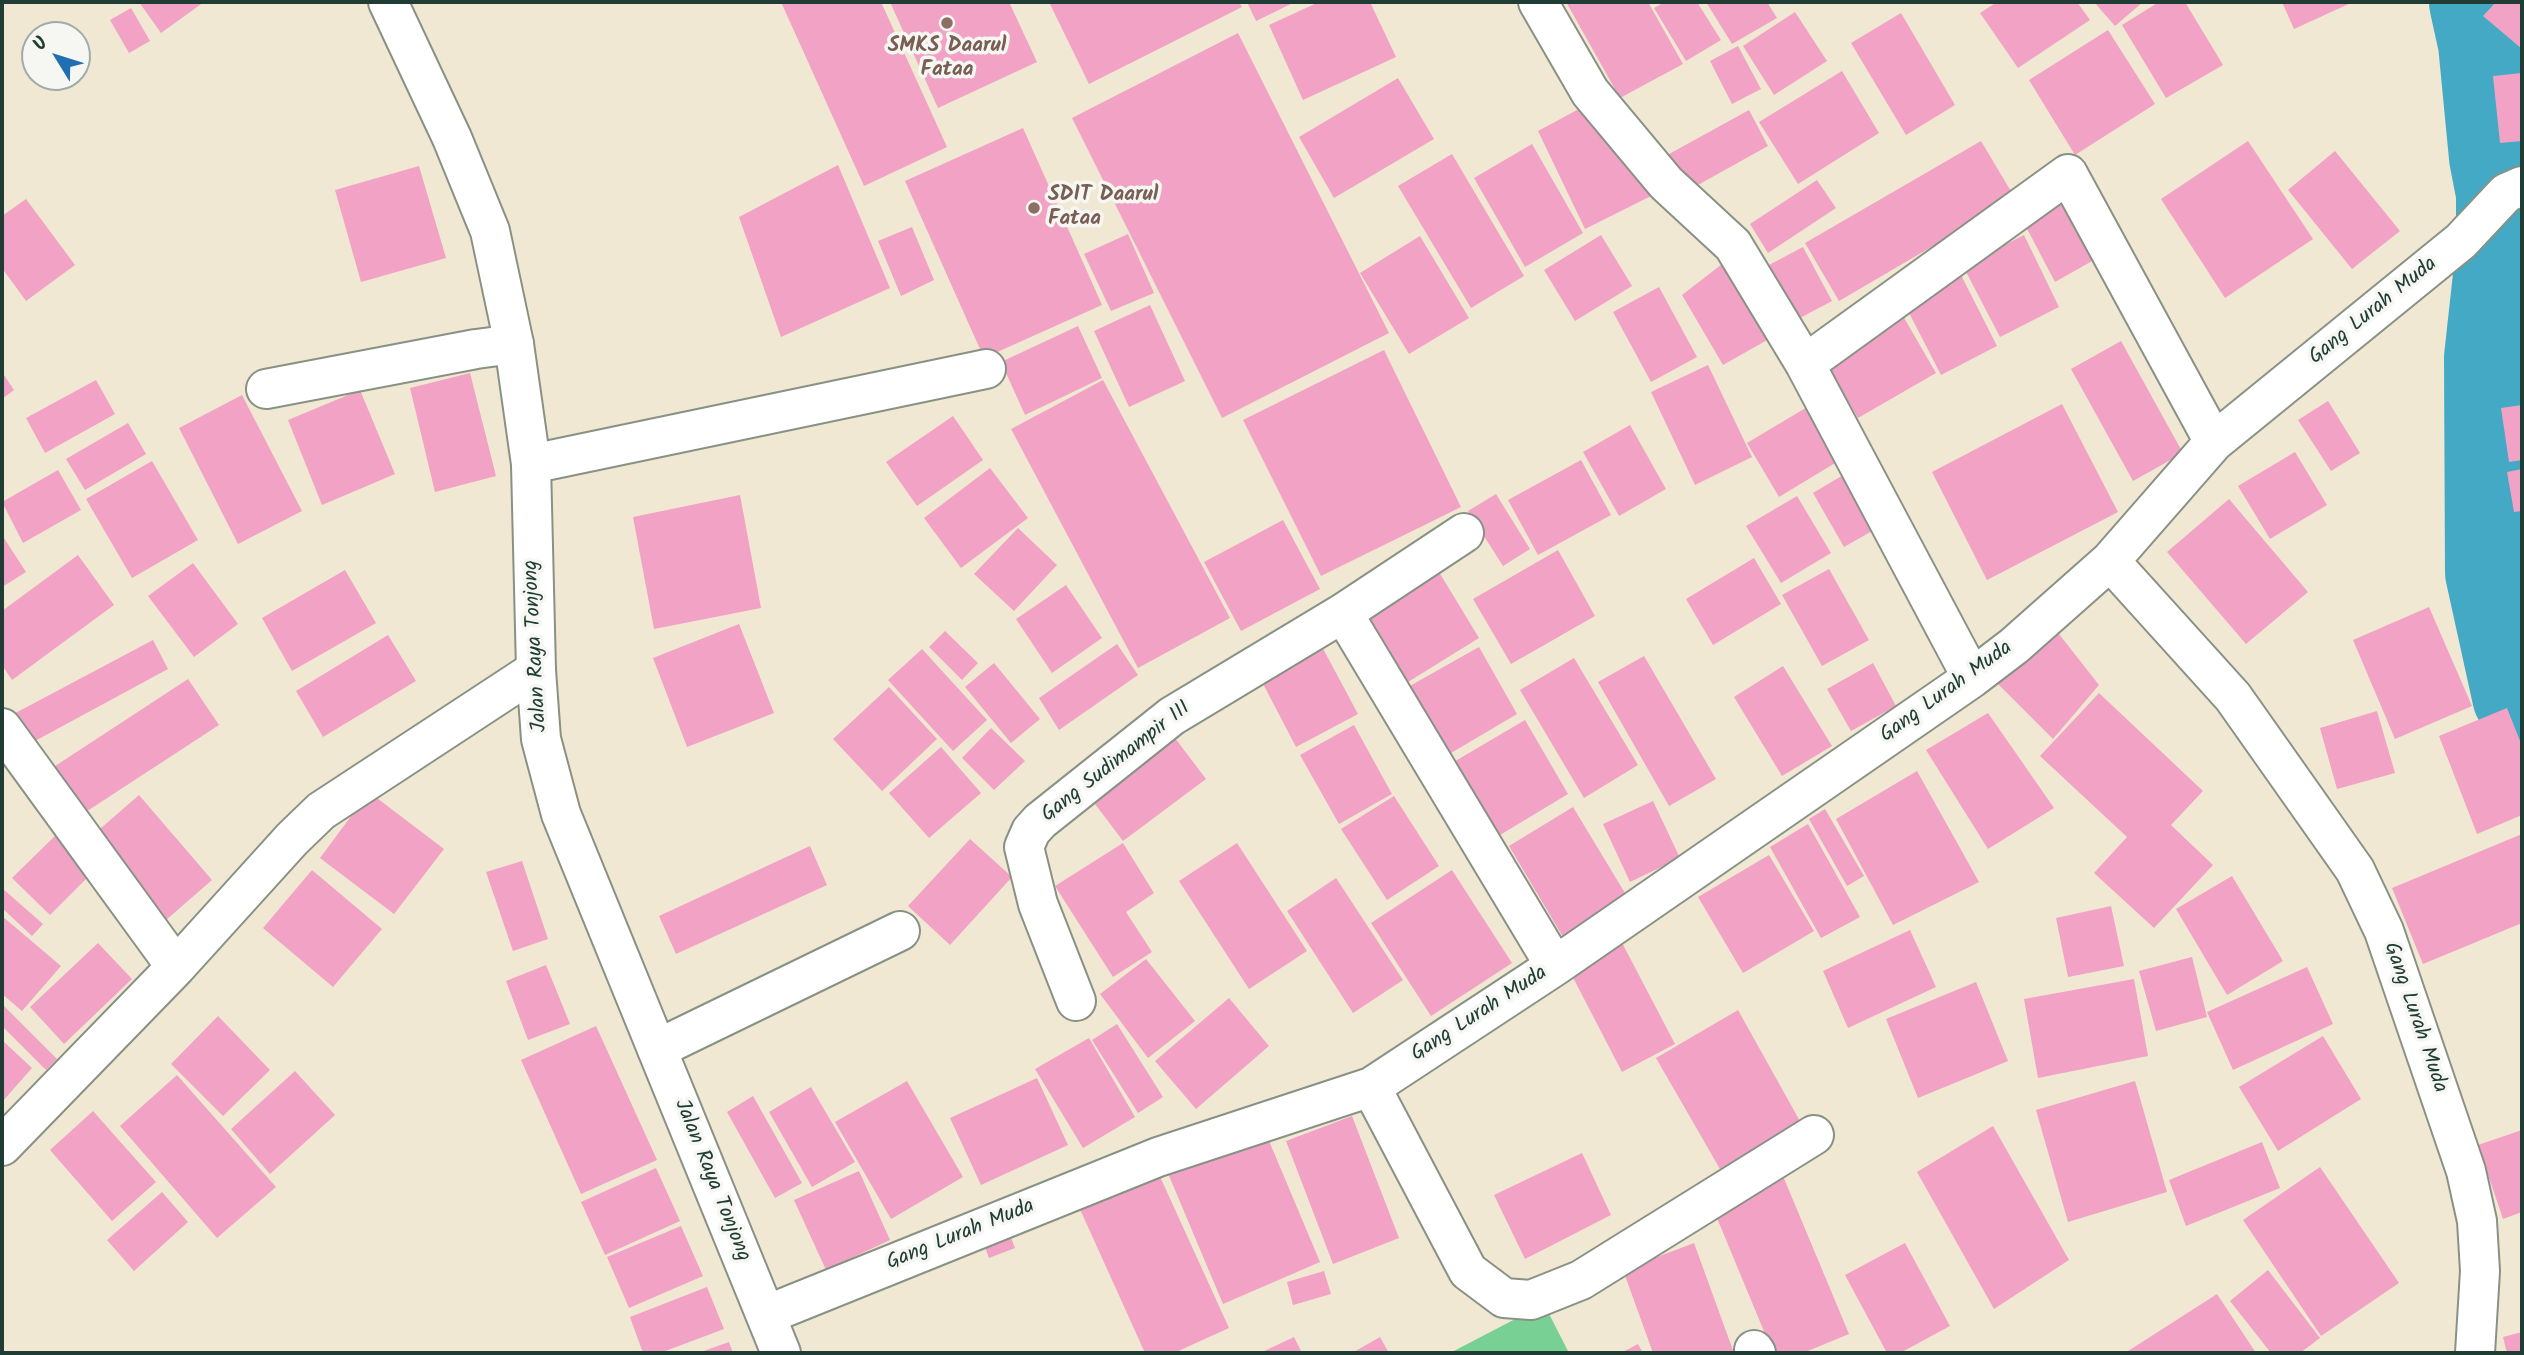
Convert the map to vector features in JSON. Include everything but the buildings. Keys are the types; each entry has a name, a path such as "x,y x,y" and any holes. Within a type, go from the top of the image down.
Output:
{"street":[{"name":"Jalan Raya Tonjong","path":"388,2 452,138 490,231 514,344 531,464 536,670 541,739 561,814 782,1353"},
{"path":"1538,2 1590,92 1666,183 1733,245 1805,364 1972,678"},
{"path":"1805,364 2068,174 2214,442"},
{"name":"Gang Lurah Muda","path":"766,1315 1158,1157 1371,1087 1555,966 1972,678 2014,646 2110,561 2214,442 2461,241 2506,193 2522,186"},
{"path":"266,389 514,344"},
{"path":"531,464 986,369"},
{"name":"Gang Sudimampir III","path":"1076,1001 1038,904 1024,847 1031,831 1172,716 1343,613 1464,533"},
{"name":"Gang Lurah Muda","path":"2110,561 2233,697 2355,870 2384,931 2469,1183 2477,1221 2480,1271 2471,1352"},
{"path":"1343,613 1555,966"},
{"path":"2,1146 176,967 292,839 321,811 536,670"},
{"path":"2,728 176,967"},
{"path":"657,1049 900,931"},
{"path":"1371,1087 1468,1271 1504,1298 1531,1300 1581,1280 1814,1135"}],"green space":[{"path":"1544,1304 1569,1353 1450,1353"}],"waterway":[{"path":"2479,2 2488,43 2499,157 2506,193 2506,249 2494,358 2495,572 2522,695"}],"place":[{"name":"SMKS Daarul Fataa","path":"947,23"},
{"name":"SDIT Daarul Fataa","path":"1034,208"}]}
